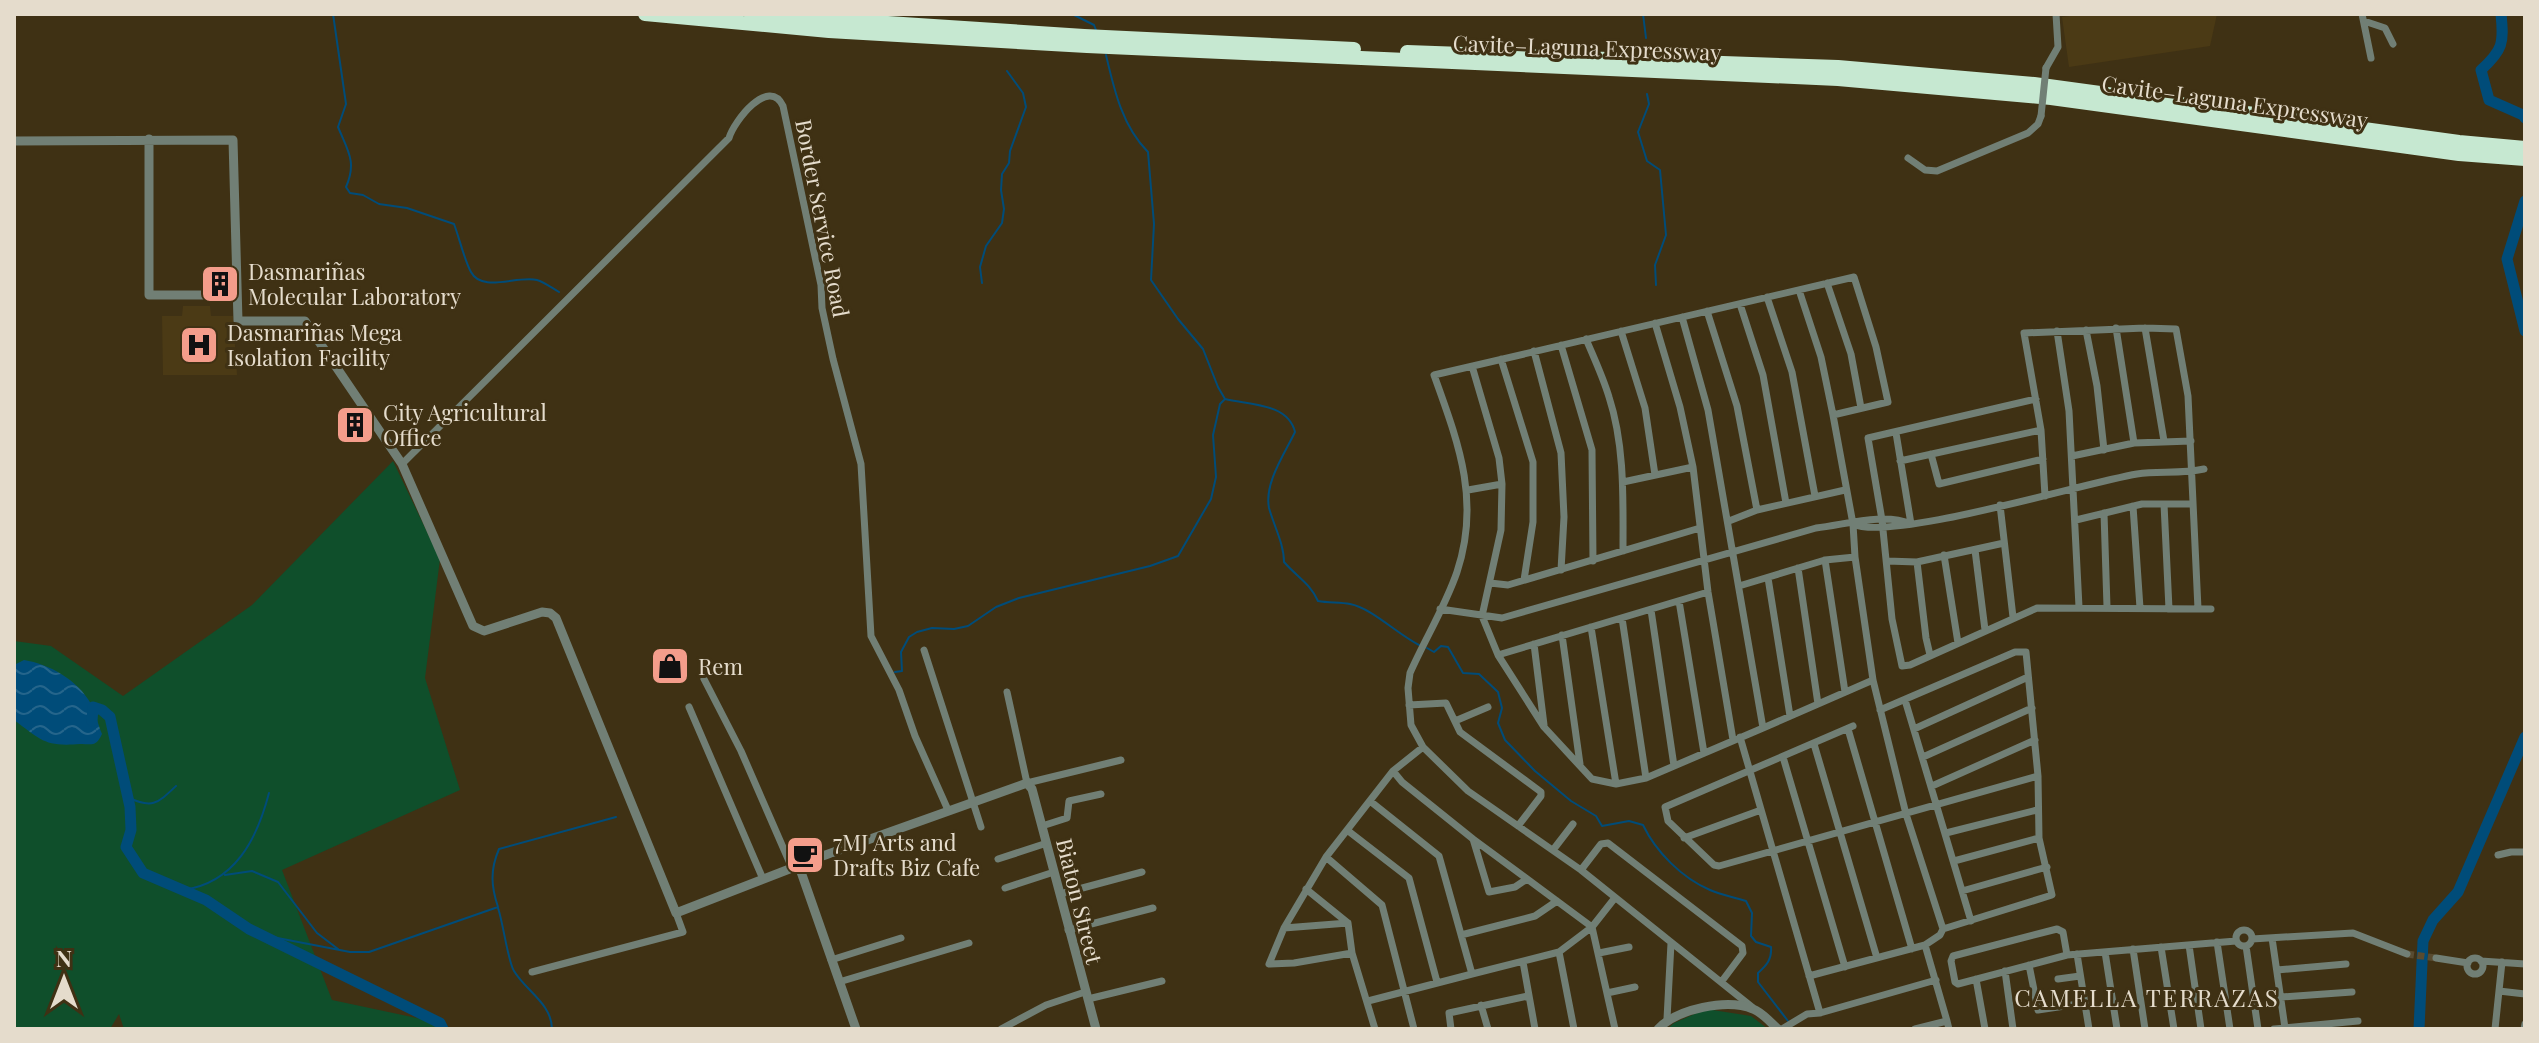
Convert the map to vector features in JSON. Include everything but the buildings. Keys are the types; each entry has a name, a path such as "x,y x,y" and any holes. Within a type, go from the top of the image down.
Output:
{"highway":[{"name":"Cavite–Laguna Expressway","path":"645,14 829,31 1838,79 2051,98 2443,152 2520,153"},
{"name":"Cavite–Laguna Expressway","path":"751,14 1086,41"}],"street":[{"path":"1908,158 1925,170 1937,171 2035,128 2041,116 2046,68 2058,47 2056,14"},
{"path":"2363,17 2385,28 2393,44"},
{"path":"2363,17 2371,58"},
{"name":"Border Service Road","path":"402,464 729,138 733,126 763,97 777,97 783,106 821,285 822,308 833,359 861,464 871,636 899,690 915,736 948,810"},
{"path":"149,139 149,295 237,295"},
{"path":"14,141 233,140 238,321 305,321 402,464 473,626 484,631 542,612 556,618 683,932 532,972"},
{"path":"1833,415 1888,402 1876,347 1854,277 1434,375 1462,458 1468,490 1463,551 1456,574 1410,673 1411,725 1423,747 1468,791 1581,870 1614,899 1782,1028 1807,1014 1936,980"},
{"path":"1827,283 1851,354 1861,408"},
{"path":"1799,290 1821,357 1833,415 1853,524 1873,680 1906,814 1943,929 1940,935 1925,945 1809,976"},
{"path":"1767,297 1792,372 1815,496"},
{"path":"1740,304 1763,375 1786,503"},
{"path":"1707,311 1737,406 1757,510"},
{"path":"1682,317 1708,410 1763,728"},
{"path":"1655,323 1680,407 1693,467 1708,592 1737,739 1750,772 1820,1013"},
{"path":"2116,328 2134,443"},
{"path":"2045,496 2041,430 2024,333 2116,328 2176,329 2188,396 2198,609"},
{"path":"2145,328 2164,441"},
{"path":"2086,330 2097,386 2104,450"},
{"path":"1621,331 1645,408 1655,475"},
{"path":"2057,331 2069,411 2079,607"},
{"path":"1586,339 1610,398 1623,482 1623,551"},
{"path":"1561,345 1592,450 1593,561"},
{"path":"1534,351 1561,453 1564,517 1561,570"},
{"path":"1501,359 1533,462 1533,522 1524,580"},
{"path":"1472,366 1499,458 1502,484 1501,530 1482,616 1498,655 1544,727 1592,779 1616,784 1646,778 1873,680"},
{"path":"2036,399 1868,438 1882,523 1892,619 1902,666 2037,608 2211,609"},
{"path":"1900,461 2041,430"},
{"path":"1896,433 1911,524"},
{"path":"2072,456 2134,443 2191,441"},
{"path":"1931,454 1939,484 2043,459"},
{"path":"1623,482 1693,467"},
{"path":"1440,609 1502,618 1816,528 1853,524 1860,528 1882,523 1911,524 2138,474 2204,469"},
{"path":"1468,490 1502,484"},
{"path":"1729,521 1757,510 1845,490"},
{"path":"2164,504 2169,609"},
{"path":"2076,520 2133,506 2193,504"},
{"path":"2000,505 2013,617"},
{"path":"2133,506 2140,608"},
{"path":"2104,513 2107,607"},
{"path":"1490,583 1508,585 1700,528"},
{"path":"1887,561 1917,562 2004,543"},
{"path":"1975,550 1985,630"},
{"path":"1944,555 1958,643"},
{"path":"1739,586 1825,560 1855,557"},
{"path":"1825,560 1845,692"},
{"path":"1917,562 1930,655"},
{"path":"1798,568 1818,704"},
{"path":"1768,578 1790,716"},
{"path":"1498,655 1708,592"},
{"path":"1679,601 1704,753"},
{"path":"1651,610 1674,766"},
{"path":"1622,618 1646,778"},
{"path":"1591,627 1616,784"},
{"path":"1562,635 1580,764"},
{"path":"1534,644 1544,727"},
{"path":"924,650 981,827"},
{"path":"1880,710 2022,650 2026,652 2038,776 2039,838 2052,891 2050,897 1943,929"},
{"path":"1914,729 2028,677"},
{"path":"704,679 796,868 856,1029"},
{"path":"1007,692 1027,783"},
{"path":"1905,700 1971,921"},
{"path":"1409,705 1446,703 1460,732 1541,792 1518,826"},
{"path":"689,707 763,879"},
{"path":"1455,721 1488,707"},
{"path":"1923,757 2032,708"},
{"path":"1912,949 1875,822 1850,727 1665,807 1668,821 1714,865 1719,866 1807,840 1840,831 1875,822 1906,814 1938,806 2038,776"},
{"path":"1932,786 2035,740"},
{"path":"1814,744 1877,958"},
{"path":"1352,953 1269,964 1284,928 1326,857 1393,771 1423,747"},
{"path":"1783,757 1845,967"},
{"path":"676,913 973,800 1121,760"},
{"path":"1393,771 1402,782 1473,839 1592,927 1615,1029"},
{"name":"Biaton Street","path":"1027,783 1032,789 1096,1029"},
{"path":"1042,826 1067,818 1069,801 1101,794"},
{"path":"1370,801 1439,856 1472,974"},
{"path":"1684,838 1761,810"},
{"path":"1946,833 2037,810"},
{"path":"1553,850 1573,824"},
{"path":"1347,830 1409,878 1437,982"},
{"path":"1954,861 2039,838"},
{"path":"1473,839 1489,892 1515,887 1527,879"},
{"path":"998,859 1047,843"},
{"path":"1581,870 1601,844 1608,843 1742,946 1743,953 1722,981"},
{"path":"2498,855 2525,852"},
{"path":"1326,857 1382,905 1414,1029"},
{"path":"1962,891 2047,867"},
{"path":"1005,888 1054,872"},
{"path":"1060,894 1142,872"},
{"path":"1306,889 1348,923 1352,953 1375,1029"},
{"path":"1368,1001 1559,952 1592,927 1614,899"},
{"path":"1461,935 1535,916 1557,901"},
{"path":"1068,930 1153,908"},
{"path":"1284,928 1348,923"},
{"path":"2067,955 2063,932 2057,929 1951,958 1958,984 2067,955 2217,942 2236,941 2239,944 2272,938 2353,933 2407,954"},
{"path":"2236,941 2239,932 2245,930 2250,933 2258,1029"},
{"path":"831,960 901,938"},
{"path":"2272,938 2285,1028"},
{"path":"2217,942 2230,1029"},
{"path":"839,982 969,943"},
{"path":"1667,1019 1671,943"},
{"path":"1915,1029 1948,1025 1925,945"},
{"path":"2189,945 2201,1029"},
{"path":"1599,953 1629,947"},
{"path":"2161,947 2174,1029"},
{"path":"2133,949 2145,1029"},
{"path":"1559,952 1574,1029"},
{"path":"2105,952 2117,1029"},
{"path":"2077,954 2089,1029"},
{"path":"2436,958 2468,963 2476,957 2481,961 2525,964"},
{"path":"2468,963 2468,969 2475,974 2482,970 2481,961"},
{"path":"1523,962 1535,1029"},
{"path":"2495,1029 2502,962"},
{"path":"2277,970 2346,964"},
{"path":"2029,965 2038,1010 2085,1003"},
{"path":"2005,971 2013,1029"},
{"path":"2058,979 2080,976"},
{"path":"1976,979 1985,1029"},
{"path":"1001,1029 1046,1005 1162,981"},
{"path":"1607,993 1635,987"},
{"path":"2499,991 2525,994"},
{"path":"2281,997 2352,992"},
{"path":"1451,1029 1449,1013 1528,996"},
{"path":"1481,1005 1488,1029"},
{"path":"1658,1029 1667,1019 1705,1006 1754,1009"},
{"path":"2274,1029 2358,1021"}],"shaded area":[{"path":"2083,14 2217,14 2210,46 2069,67 2062,17"},
{"name":"Dasmariñas Mega Isolation Facility","path":"183,306 210,306 211,316 233,316 237,375 163,375 162,316 182,316"}],"green space":[{"path":"393,461 440,559 425,678 460,790 282,870 332,1000 440,1023 440,1029 124,1029 119,1014 110,1029 14,1029 14,641 51,646 123,696 252,605"},
{"path":"1706,1009 1751,1016 1768,1029 1667,1029"}],"water":[{"path":"24,660 53,669 79,688 91,704 102,734 96,743 51,743 14,720 14,665"}],"waterway":[{"path":"333,14 346,104 338,127 350,157 351,170 346,187 350,193 454,224 469,268 476,278 492,282 537,280 559,292"},
{"path":"1072,14 1094,25 1096,30"},
{"path":"1643,14 1646,38"},
{"path":"2501,14 2500,45 2494,57 2481,70 2489,100 2525,118"},
{"path":"1106,55 1125,119 1148,152 1154,224 1151,280 1203,349 1225,399 1276,410 1285,415 1295,432 1276,468 1268,498 1284,562 1318,601 1358,607 1421,646"},
{"path":"982,283 980,267 986,246 1002,223 1002,174 1009,163 1010,151 1026,107 1023,93 1007,71"},
{"path":"1647,94 1649,104 1638,132 1647,161 1660,170 1666,235 1655,265 1656,285"},
{"path":"2525,201 2507,259 2525,331"},
{"path":"895,672 902,671 901,652 909,637 917,632 968,626 996,607 1019,598 1150,566 1178,556 1211,499 1216,477 1213,435 1220,404 1224,400"},
{"path":"1427,648 1434,652 1441,646 1448,647 1463,673 1479,674 1498,692 1502,708 1498,723 1505,740 1535,771 1571,801 1596,816 1602,826 1629,821 1643,825 1663,854 1690,879 1714,892 1746,901 1752,913 1751,936 1756,942 1771,947 1768,962 1758,973 1758,982 1788,1021"},
{"path":"92,721 93,707 110,717 130,807 131,830 126,847 143,873 206,900 249,929 440,1023 443,1029"},
{"path":"2419,1029 2423,941 2433,920 2458,892 2525,737"},
{"path":"127,797 154,803 176,786"},
{"path":"183,890 217,878 241,856 258,827 269,793"},
{"path":"262,935 350,952 369,952 498,907 492,878 499,849 616,817"},
{"path":"225,875 252,871 278,882 317,933 338,949"},
{"path":"498,908 512,966 548,1012 552,1029"}],"tunnel":[{"path":"2407,954 2436,958"}],"place":[{"name":"Dasmariñas Molecular Laboratory","path":"220,284"},
{"name":"Dasmariñas Mega Isolation Facility","path":"199,345"},
{"name":"City Agricultural Office","path":"355,425"},
{"name":"Rem","path":"670,666"},
{"name":"7MJ Arts and Drafts Biz Cafe","path":"805,855"}],"district":[{"name":"CAMELLA TERRAZAS","path":"2147,997"}]}
